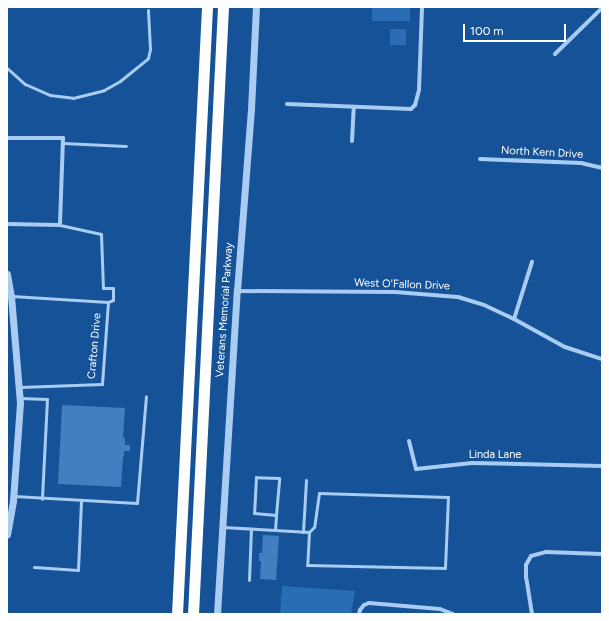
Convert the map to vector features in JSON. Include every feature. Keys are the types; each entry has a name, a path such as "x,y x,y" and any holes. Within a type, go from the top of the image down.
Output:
{"highway":[{"path":"177,614 207,7"},
{"path":"193,614 223,7"}],"street":[{"name":"Veterans Memorial Parkway","path":"217,614 221,527 251,110 256,7"},
{"path":"286,104 411,109 415,105 419,90 422,7"},
{"path":"555,54 602,8"},
{"path":"352,141 354,107"},
{"path":"7,138 63,138 63,144 60,224 7,224"},
{"name":"North Kern Drive","path":"480,159 581,163 602,168"},
{"path":"514,320 532,262"},
{"path":"7,274 11,296 20,387 14,496 7,534"},
{"name":"West O'Fallon Drive","path":"237,290 395,292 450,296 484,305 565,347 602,359"},
{"name":"Linda Lane","path":"409,441 416,469 472,463 602,466"},
{"path":"532,614 526,578 526,565 531,556 546,552 602,554"},
{"path":"359,614 364,605 369,603 440,608 453,614"}],"lane":[{"path":"7,68 25,84 50,95 73,98 104,90 120,81 148,58 150,49 148,10"},
{"path":"63,144 126,146"},
{"path":"60,224 101,234 103,288 113,288 113,300 108,302"},
{"name":"Crafton Drive","path":"11,296 108,302 102,384 20,387"},
{"path":"14,496 42,499 137,503 146,396"},
{"path":"20,398 47,399 42,499"},
{"path":"275,530 279,478 256,477 254,513 276,515"},
{"path":"303,532 306,480"},
{"path":"221,527 309,532 314,527 319,493 448,497 445,568 307,565 309,532"},
{"path":"34,567 78,570 81,501"},
{"path":"249,580 251,528"}],"shaded area":[{"path":"372,7 410,7 410,21 372,21"},
{"path":"390,29 406,29 406,45 390,45"},
{"path":"282,586 355,591 351,614 280,614"}],"building":[{"path":"62,405 125,408 123,438 125,438 125,445 130,445 130,451 124,451 121,487 58,484"},
{"path":"263,535 279,536 276,580 260,579 261,561 259,561 259,553 262,553"}]}
